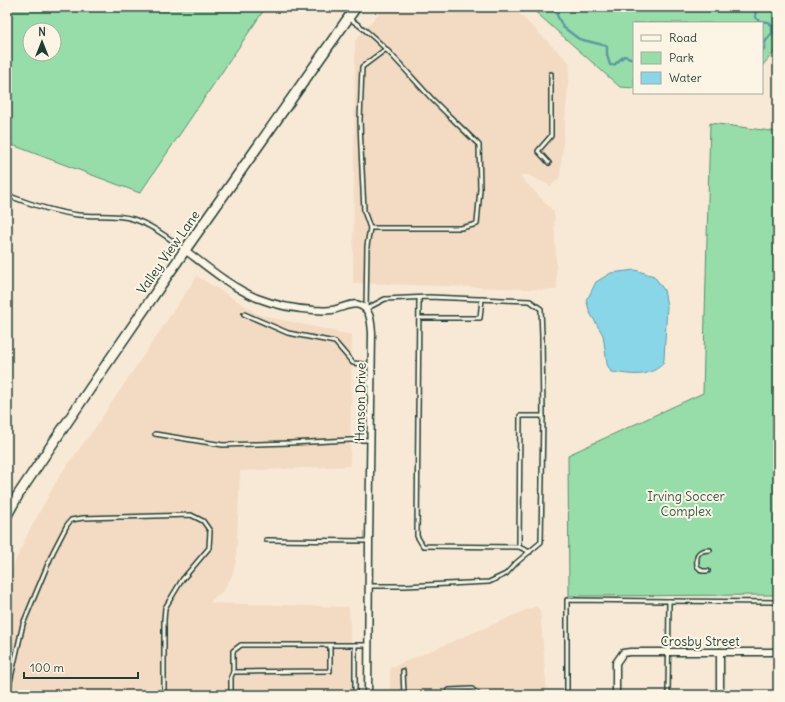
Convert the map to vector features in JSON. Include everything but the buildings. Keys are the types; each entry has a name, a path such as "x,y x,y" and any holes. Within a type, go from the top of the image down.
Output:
{"main road":[{"name":"Valley View Lane","path":"7,515 30,477 185,250 356,7"}],"street":[{"path":"185,250 227,281 256,298 294,309 332,310 358,304 366,309"},
{"name":"Hanson Drive","path":"366,309 371,318 372,333 368,586 368,695"},
{"path":"720,652 720,695"},
{"name":"Crosby Street","path":"616,695 616,663 623,653 778,652"}],"lane":[{"path":"349,18 363,28 386,49 434,101 479,145 480,189 477,224 461,228 370,228"},
{"path":"368,586 405,586 489,582 506,574 516,563 542,542 543,416 541,309 530,301 419,298 385,299 366,309 367,246 370,228 364,211 360,120 362,67 386,49"},
{"path":"549,163 538,151 551,136 551,74"},
{"path":"7,194 56,212 85,216 132,219 145,224 185,250"},
{"path":"419,298 417,536 423,546 519,547 530,552"},
{"path":"419,318 480,318 482,299"},
{"path":"244,314 288,333 335,342 352,363 372,365"},
{"path":"519,547 520,416 543,416"},
{"path":"155,434 223,445 370,440"},
{"path":"7,695 24,624 53,552 71,520 83,518 191,515 203,522 210,531 209,548 182,580 165,608 164,695"},
{"path":"266,540 369,541"},
{"path":"708,571 702,571 697,566 697,560 700,551 710,550"},
{"path":"567,695 567,600 778,602"},
{"path":"668,695 669,601"},
{"path":"231,695 233,651 242,645 368,645"},
{"path":"233,672 330,671 330,645"},
{"path":"354,645 355,695"},
{"path":"403,671 404,695"},
{"path":"446,695 450,690 472,690 480,695"}],"shaded area":[{"path":"384,7 512,7 570,63 560,177 551,186 528,175 519,175 554,212 557,290 353,283 355,41"},
{"path":"197,276 260,315 352,335 350,466 240,471 236,562 232,576 223,591 211,600 211,603 349,607 353,695 7,695 7,586 14,564 29,531 60,475 94,429"},
{"path":"536,606 540,610 547,695 390,695 390,668"}],"green space":[{"path":"7,7 266,7 140,193 7,143"},
{"path":"530,7 778,7 778,48 763,65 763,22 633,22 633,88 620,87"},
{"name":"Irving Soccer Complex","path":"710,123 778,132 778,595 569,596 568,455 703,393"}],"water":[{"path":"635,270 654,276 664,290 667,306 663,364 657,369 644,374 611,372 607,364 603,335 590,313 586,299 596,282 611,273"}],"waterway":[{"path":"553,7 563,27 579,39 607,46 607,55 610,65 614,65 624,56 633,59"},
{"path":"758,7 756,9 755,17 759,21 768,22 772,26 772,33 765,42 765,47 763,50"}]}
